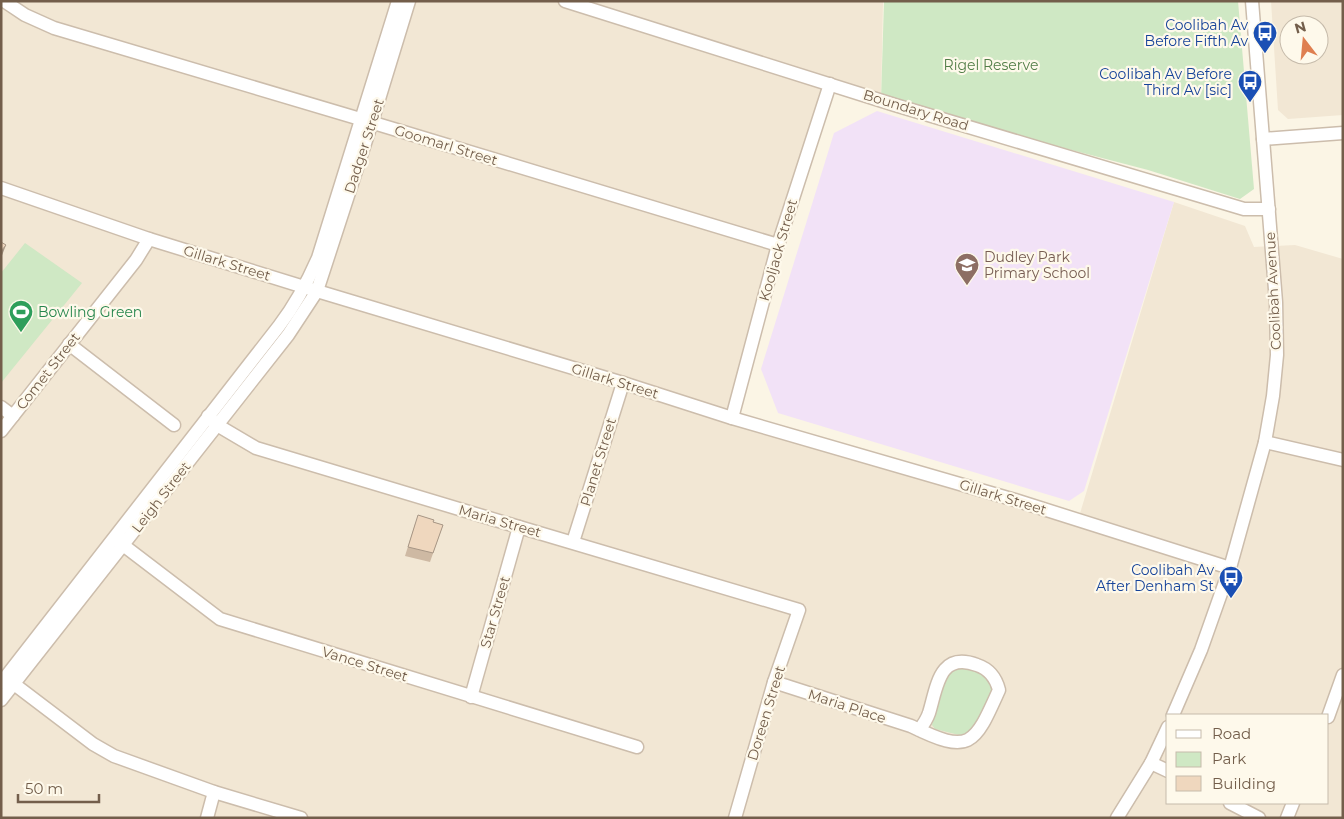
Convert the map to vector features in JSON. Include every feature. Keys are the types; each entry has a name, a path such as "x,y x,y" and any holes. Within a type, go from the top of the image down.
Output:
{"street":[{"name":"Goomarl Street","path":"4,1 25,15 54,28 778,245"},
{"name":"Dadger Street","path":"367,121 398,1"},
{"name":"Dadger Street","path":"311,289 409,1"},
{"name":"Boundary Road","path":"565,1 830,84 1244,209 1269,209"},
{"name":"Coolibah Avenue","path":"1173,714 1201,650 1230,568 1265,442 1273,396 1277,335 1274,267 1252,1"},
{"name":"Kooljack Street","path":"732,418 778,245 830,84"},
{"path":"1263,139 1343,133"},
{"name":"Gillark Street","path":"1,188 150,239 311,289 623,383 732,418 1015,500 1230,568"},
{"name":"Comet Street","path":"1,430 136,260 150,239"},
{"name":"Leigh Street","path":"1,700 7,681 212,421 288,334 311,289"},
{"path":"69,344 174,425"},
{"name":"Planet Street","path":"573,542 623,383"},
{"path":"1,407 12,416"},
{"name":"Maria Street","path":"212,421 256,448 799,610"},
{"path":"1265,442 1343,460"},
{"name":"Star Street","path":"471,697 518,527"},
{"name":"Vance Street","path":"119,541 220,619 637,747"},
{"name":"Doreen Street","path":"735,818 774,682 799,610"},
{"name":"Maria Place","path":"774,682 902,723 941,740 955,742 968,740 975,736 987,718 999,690 994,678 983,667 969,662 960,662 946,668 940,675 928,715 920,730"},
{"path":"1334,712 1343,675"},
{"path":"7,681 92,744 114,756 214,792 301,818"},
{"path":"1117,818 1151,763 1166,731"},
{"path":"1151,763 1166,770"},
{"path":"207,818 214,792"},
{"path":"1232,804 1259,818"},
{"path":"1287,818 1293,804"}],"shaded area":[{"path":"1,1 883,1 881,100 831,84 732,417 1078,520 1174,202 1245,226 1254,247 1295,245 1343,259 1343,818 1,818"},
{"path":"1271,1 1343,1 1343,115 1288,119 1278,110"},
{"name":"Dudley Park Primary School","path":"877,111 1174,202 1084,491 1069,501 778,413 761,369 834,133"}],"green space":[{"name":"Rigel Reserve","path":"884,1 1238,1 1254,189 1240,199 1148,170 881,100"},
{"name":"Bowling Green","path":"25,243 82,283 1,383 1,273"},
{"path":"965,667 985,675 994,689 971,732 959,735 935,729 932,725 943,682 950,672"}],"building":[{"path":"1,242 6,245 1,251"},
{"path":"418,515 443,525 433,553 408,547"}],"place":[{"name":"Coolibah Av Before Fifth Av","path":"1265,54"},
{"name":"Coolibah Av Before Third Av [sic]","path":"1250,103"},
{"name":"Dudley Park Primary School","path":"967,286"},
{"name":"Bowling Green","path":"21,333"},
{"name":"Coolibah Av After Denham St","path":"1231,599"}]}
